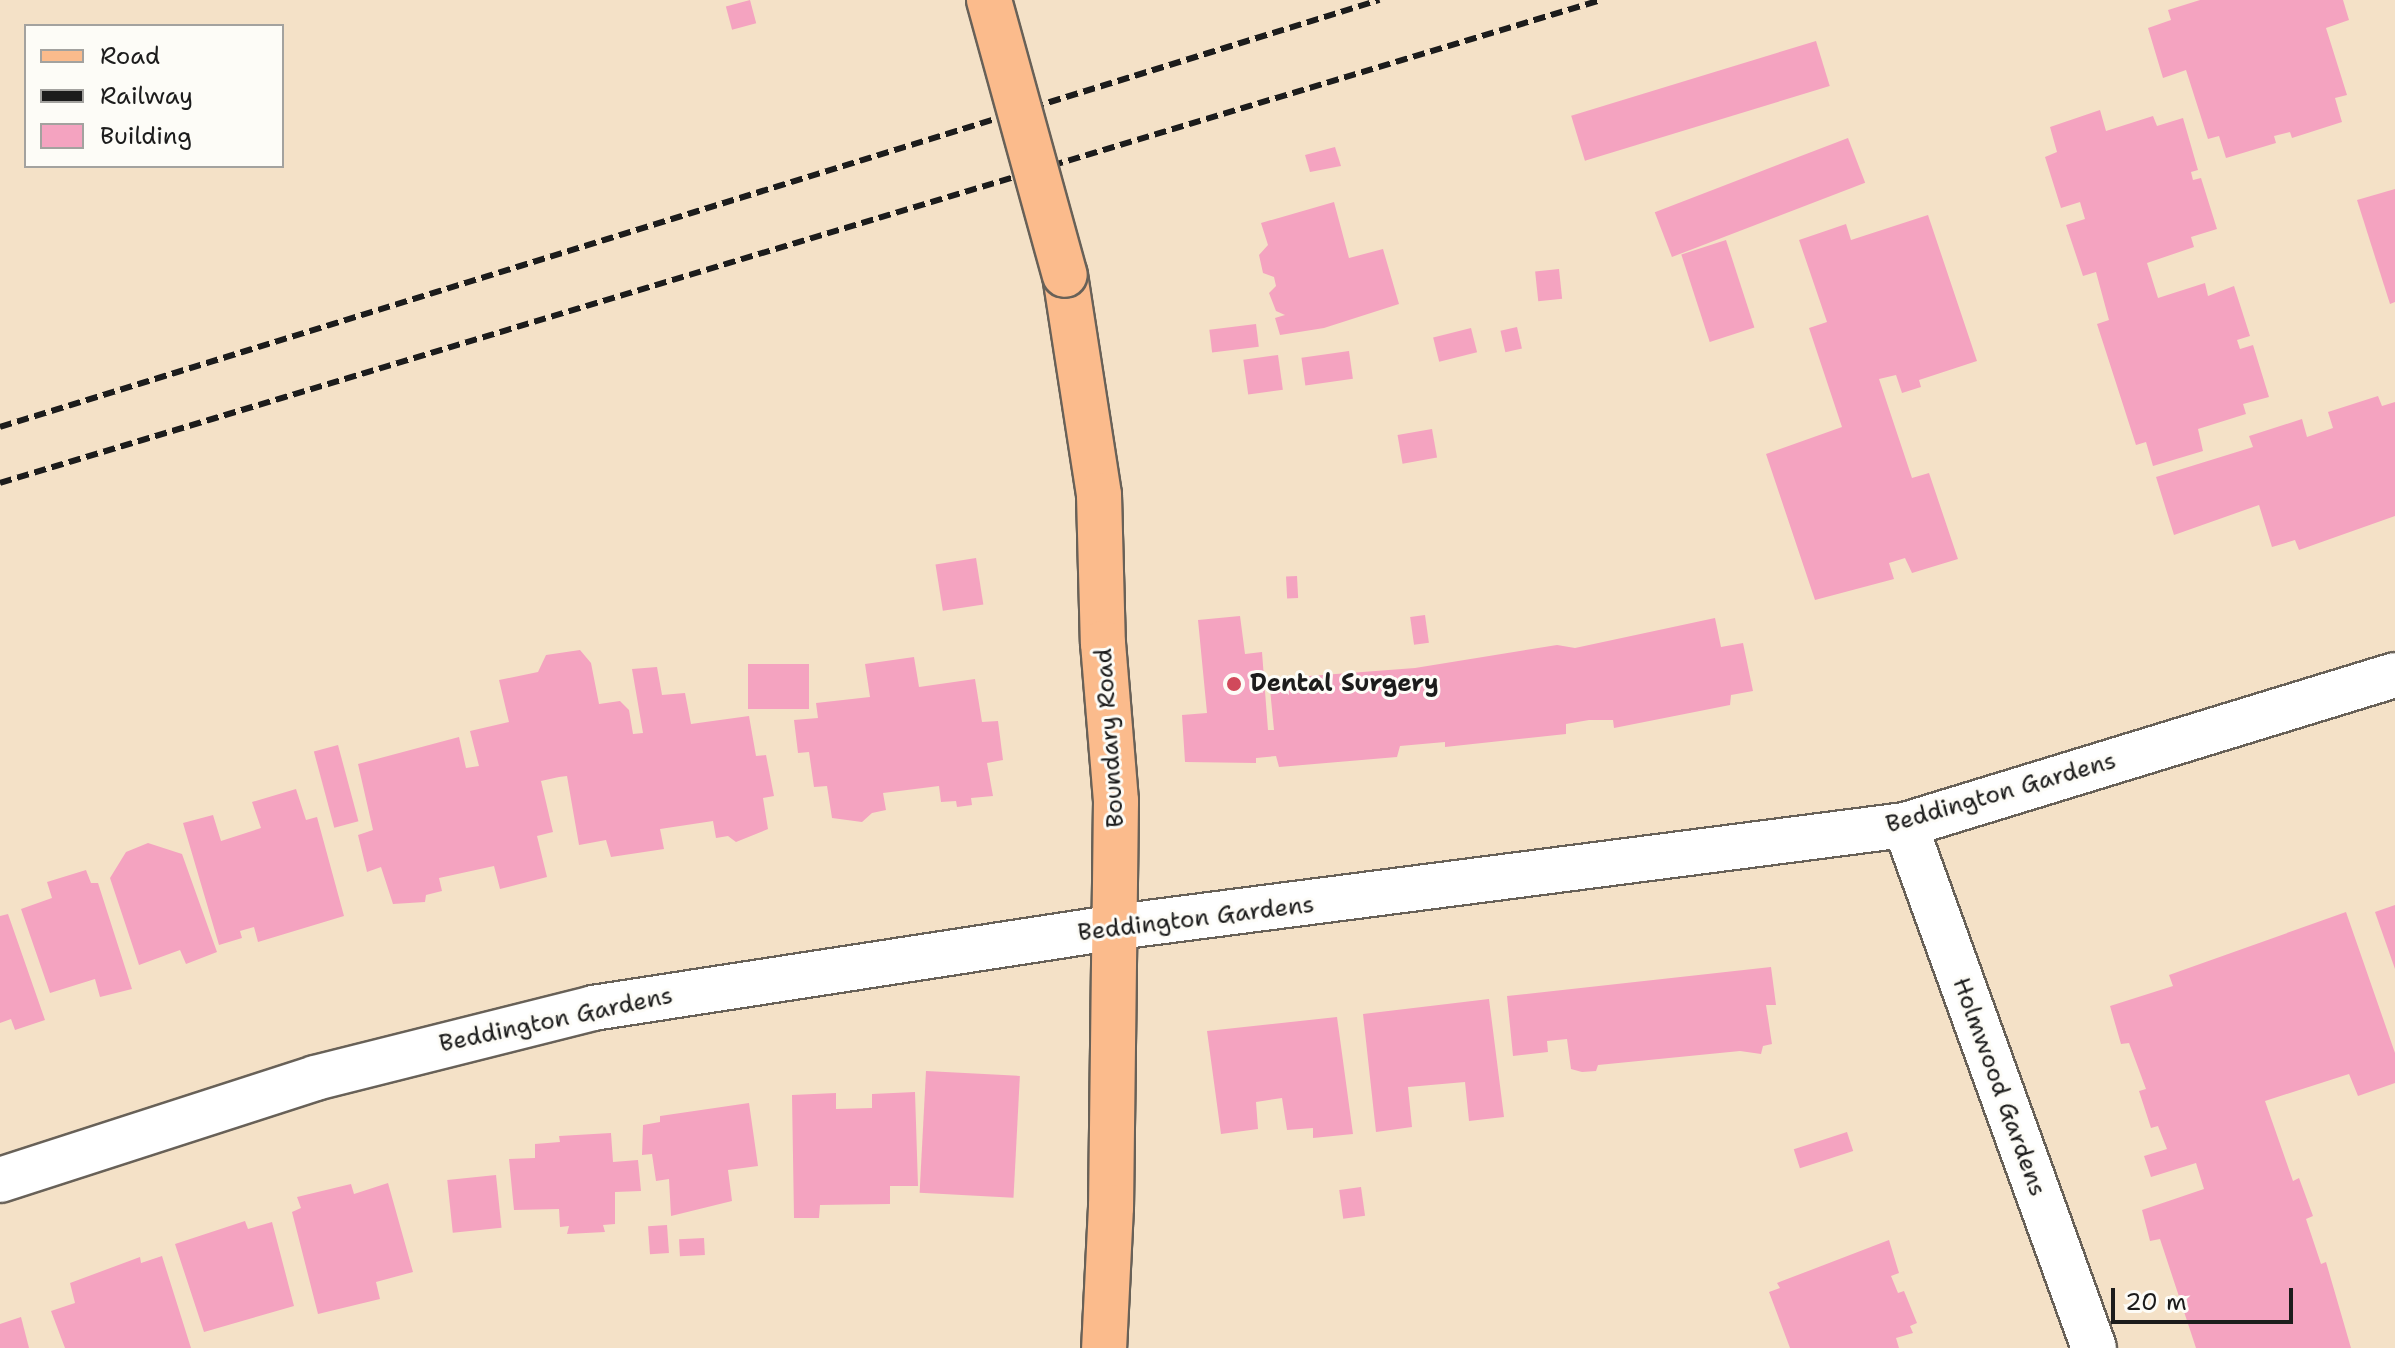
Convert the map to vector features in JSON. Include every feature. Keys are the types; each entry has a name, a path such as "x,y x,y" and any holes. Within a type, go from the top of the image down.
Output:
{"main road":[{"name":"Boundary Road","path":"989,0 1065,275 1099,495 1117,927 1104,1348"}],"street":[{"name":"Beddington Gardens","path":"0,1180 204,1112 478,1033 738,983 1117,927 1905,825 2395,675"},
{"name":"Holmwood Gardens","path":"1905,825 2094,1348"}],"building":[{"path":"750,0 756,23 732,30 726,6"},
{"path":"2200,0 2343,0 2349,20 2326,28 2347,95 2335,98 2342,122 2292,138 2290,132 2274,136 2276,143 2226,158 2219,136 2208,139 2186,70 2163,78 2148,28 2171,20 2168,10"},
{"path":"1816,41 1830,86 1585,161 1571,116"},
{"path":"2100,110 2106,131 2153,116 2157,126 2183,118 2198,170 2191,172 2193,180 2201,178 2217,229 2191,237 2194,247 2147,263 2158,298 2205,283 2208,296 2234,286 2250,336 2237,340 2240,349 2253,345 2269,397 2243,404 2246,414 2198,429 2203,451 2153,466 2146,442 2136,445 2097,324 2109,320 2096,272 2083,276 2066,225 2085,219 2080,202 2061,208 2045,157 2057,152 2050,127"},
{"path":"1848,138 1865,183 1672,257 1655,212"},
{"path":"1335,147 1341,166 1310,172 1305,155"},
{"path":"2395,189 2395,302 2390,304 2357,200"},
{"path":"1334,202 1349,258 1383,249 1399,304 1324,328 1280,335 1275,318 1285,315 1276,311 1269,293 1276,286 1274,277 1263,273 1259,255 1268,245 1261,223"},
{"path":"1928,215 1977,361 1919,380 1921,387 1902,393 1896,375 1879,379 1912,478 1929,473 1958,559 1912,573 1905,558 1889,563 1894,579 1815,600 1766,454 1842,427 1809,328 1827,322 1799,240 1846,224 1851,240"},
{"path":"1726,240 1754,327 1710,342 1681,255"},
{"path":"1559,269 1562,299 1538,301 1535,272"},
{"path":"1256,324 1259,347 1212,353 1209,330"},
{"path":"1517,327 1522,348 1505,352 1500,331"},
{"path":"1471,328 1477,352 1439,362 1433,337"},
{"path":"1349,351 1353,379 1305,385 1301,358"},
{"path":"1278,355 1283,390 1248,395 1243,360"},
{"path":"2378,396 2382,406 2395,402 2395,516 2299,550 2295,540 2272,547 2259,505 2174,535 2156,477 2253,447 2249,436 2302,419 2307,437 2333,428 2328,412"},
{"path":"1432,429 1437,458 1403,464 1398,435"},
{"path":"976,558 983,604 943,611 936,564"},
{"path":"1297,576 1298,598 1287,599 1286,577"},
{"path":"1425,615 1429,643 1414,645 1410,617"},
{"path":"1240,616 1245,654 1262,652 1268,730 1274,730 1269,679 1415,668 1557,645 1575,648 1715,618 1721,647 1743,643 1753,691 1731,695 1730,705 1614,728 1613,720 1589,720 1566,724 1566,734 1445,747 1445,742 1400,746 1397,757 1279,767 1276,756 1256,758 1256,763 1185,762 1182,715 1207,713 1198,620"},
{"path":"580,650 591,663 599,704 620,701 629,710 633,734 643,733 632,669 657,667 662,695 685,693 691,724 749,716 756,756 766,755 774,796 763,798 768,829 736,842 728,836 716,838 713,821 660,829 664,849 611,857 606,840 579,845 567,776 559,777 541,781 553,832 537,836 547,877 500,889 494,866 439,878 442,891 426,895 425,902 393,904 381,867 367,872 358,835 373,830 358,764 459,737 466,768 479,766 470,731 509,722 499,680 538,672 546,655"},
{"path":"914,657 919,687 975,679 982,722 998,721 1003,760 987,763 993,796 971,798 972,805 957,807 956,801 941,802 939,786 883,793 886,810 872,813 862,822 832,818 827,786 814,787 809,752 798,753 794,720 818,718 816,703 870,697 865,664"},
{"path":"748,664 809,664 809,709 748,709"},
{"path":"338,745 358,821 334,828 314,751"},
{"path":"296,789 306,820 317,817 344,916 258,942 254,927 240,931 242,938 219,945 183,823 213,815 221,841 261,828 252,802"},
{"path":"148,843 182,854 217,952 186,964 180,950 139,965 110,878 126,852"},
{"path":"86,870 91,883 98,883 132,989 100,997 95,979 50,993 21,909 52,898 47,882"},
{"path":"2395,905 2395,969 2375,912"},
{"path":"2346,912 2395,1053 2395,1083 2358,1096 2349,1074 2265,1101 2293,1181 2299,1178 2313,1216 2306,1219 2321,1264 2326,1262 2351,1348 2196,1348 2160,1239 2150,1241 2142,1210 2204,1189 2196,1163 2151,1177 2144,1156 2167,1149 2158,1126 2151,1128 2139,1091 2146,1089 2129,1043 2121,1044 2110,1006 2173,986 2169,975"},
{"path":"8,914 45,1020 15,1030 11,1019 0,1023 0,916"},
{"path":"1771,967 1776,1005 1766,1005 1772,1044 1763,1046 1761,1054 1740,1051 1598,1065 1596,1071 1582,1072 1571,1069 1567,1039 1547,1041 1548,1052 1513,1056 1507,996"},
{"path":"1489,999 1504,1117 1469,1121 1465,1082 1408,1087 1412,1127 1376,1132 1363,1014"},
{"path":"1337,1017 1353,1134 1313,1138 1313,1128 1287,1130 1282,1098 1256,1102 1258,1129 1221,1134 1207,1031"},
{"path":"926,1071 1020,1076 1013,1198 920,1193"},
{"path":"915,1092 918,1186 890,1186 890,1204 820,1205 819,1218 794,1218 792,1095 836,1093 836,1109 872,1108 872,1094"},
{"path":"749,1103 758,1166 728,1170 732,1201 671,1216 669,1179 656,1181 652,1154 642,1155 643,1125 660,1122 660,1116"},
{"path":"1847,1132 1853,1151 1800,1168 1794,1149"},
{"path":"611,1133 613,1162 638,1160 641,1191 615,1192 615,1224 603,1225 605,1232 567,1234 569,1226 560,1227 559,1209 514,1210 509,1159 535,1158 535,1144 560,1142 559,1136"},
{"path":"496,1175 502,1228 453,1233 447,1180"},
{"path":"388,1183 413,1272 376,1282 380,1299 318,1314 292,1212 301,1208 297,1197 351,1184 354,1194"},
{"path":"1361,1187 1365,1216 1343,1219 1339,1190"},
{"path":"245,1221 248,1229 272,1222 294,1306 204,1332 175,1244"},
{"path":"667,1225 669,1253 650,1254 648,1226"},
{"path":"704,1238 705,1255 680,1256 679,1239"},
{"path":"1889,1240 1899,1273 1891,1276 1898,1293 1904,1291 1917,1323 1910,1326 1913,1333 1896,1338 1899,1348 1790,1348 1769,1292 1780,1288 1777,1283"},
{"path":"162,1256 191,1348 65,1348 51,1311 75,1303 70,1283 140,1257 141,1263"},
{"path":"21,1317 29,1348 0,1348 0,1324"}],"railway":[{"path":"0,427 1379,0"},
{"path":"0,483 1601,0"}],"place":[{"name":"Dental Surgery","path":"1234,684"}]}
